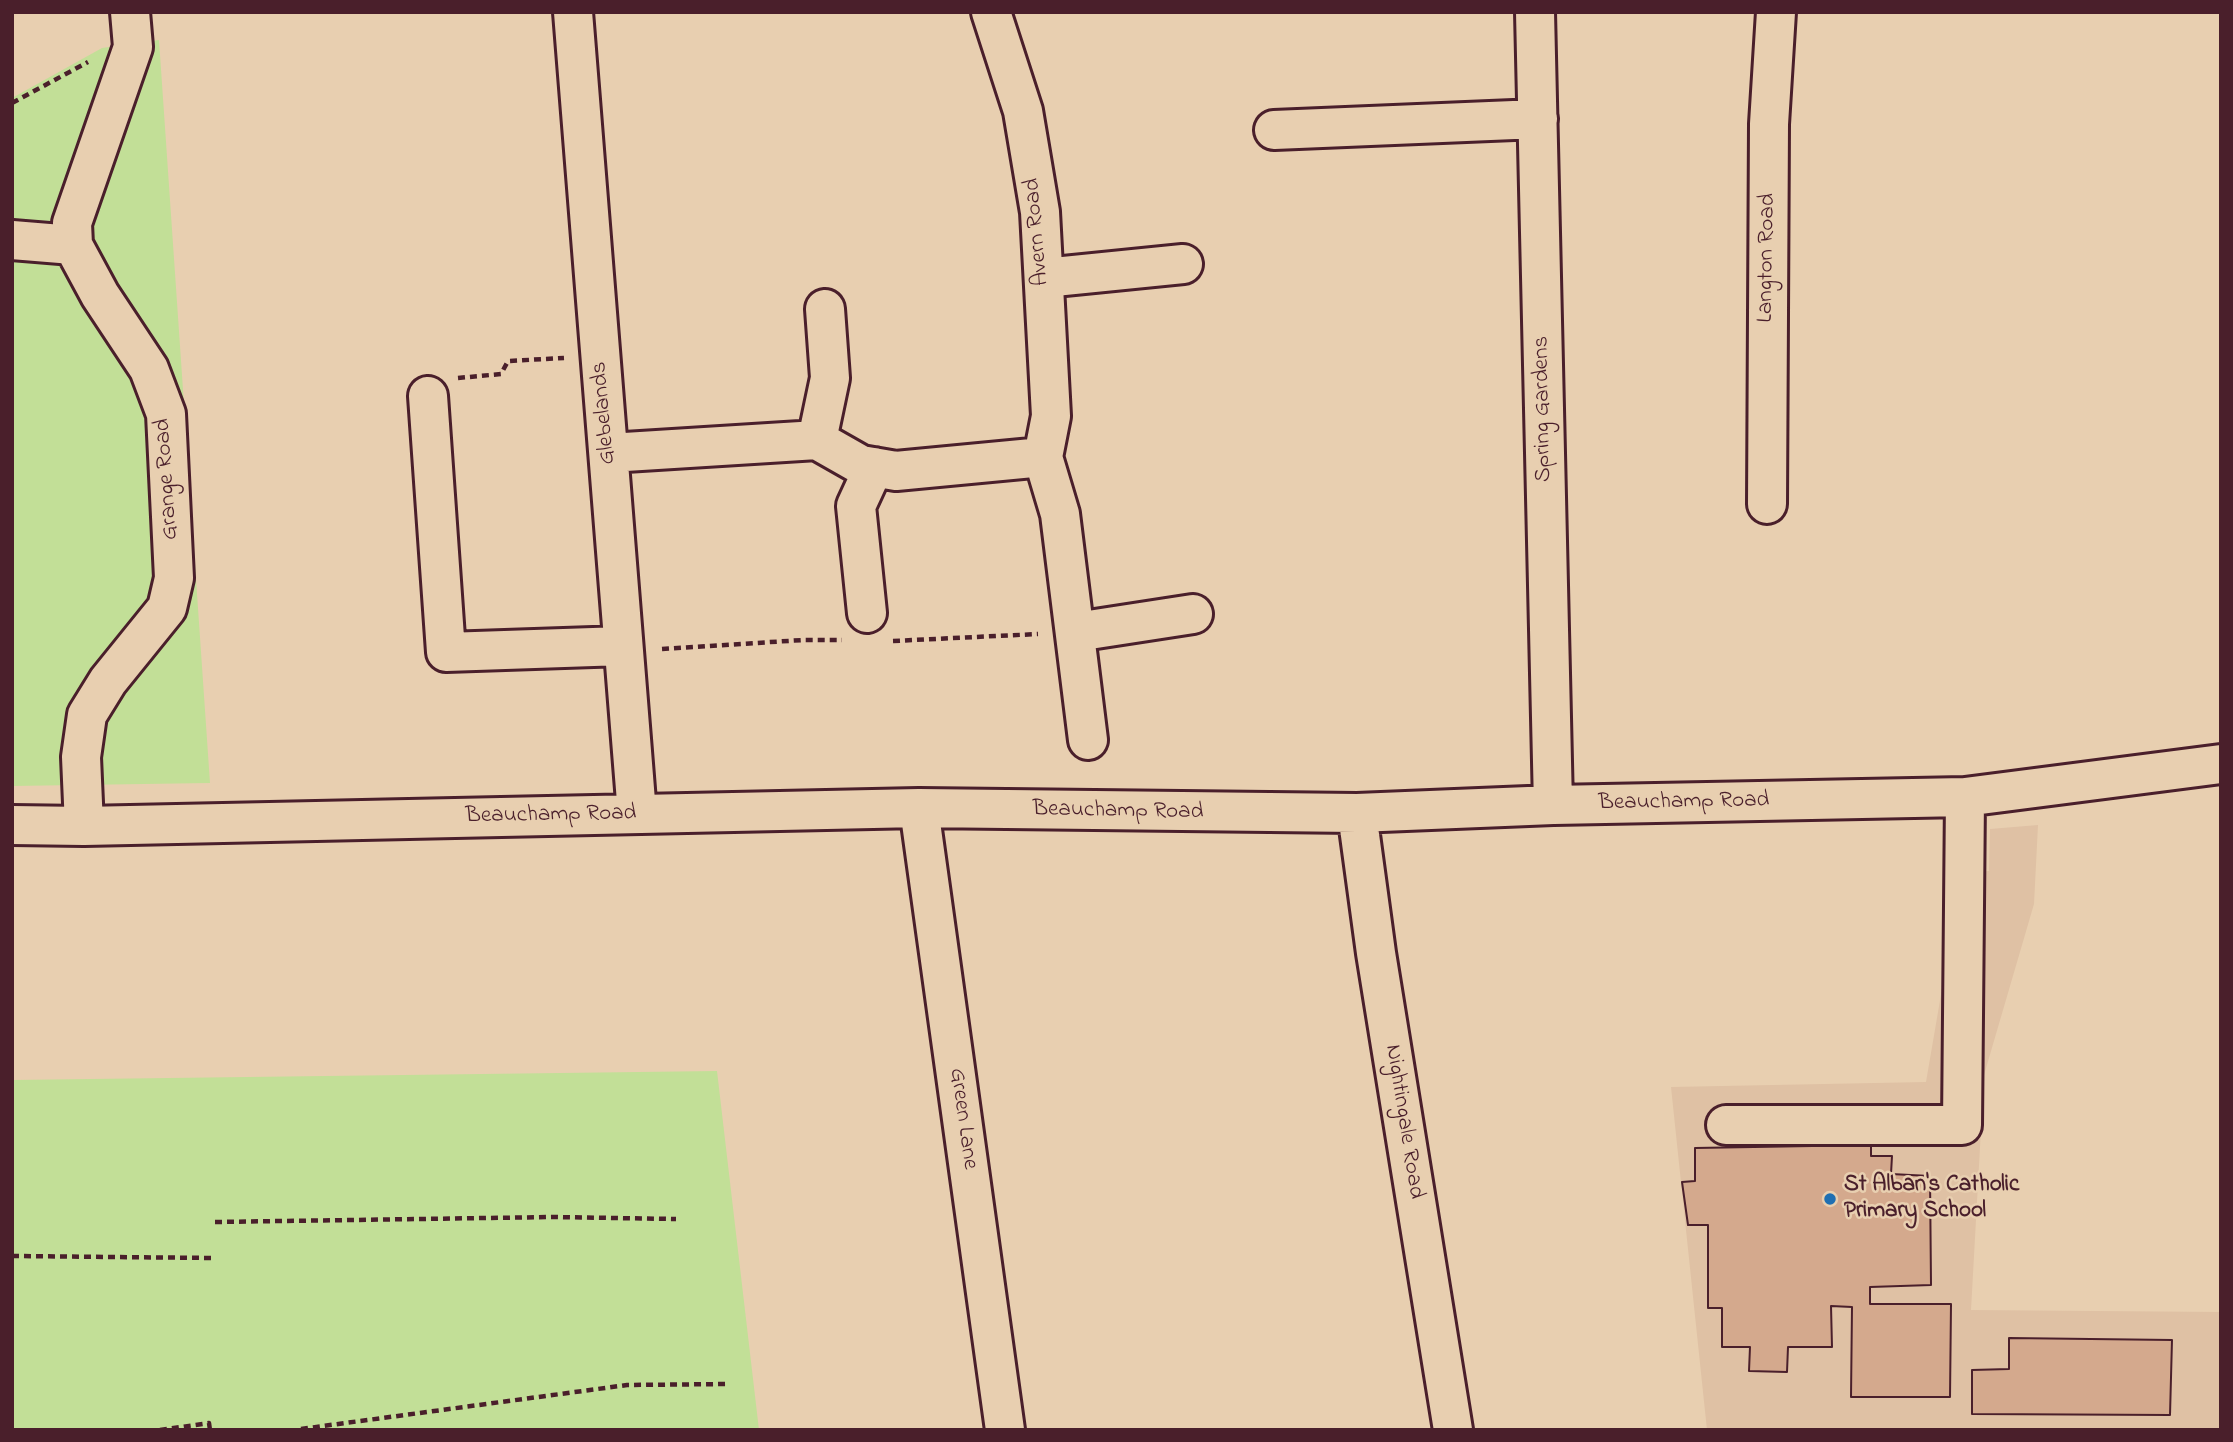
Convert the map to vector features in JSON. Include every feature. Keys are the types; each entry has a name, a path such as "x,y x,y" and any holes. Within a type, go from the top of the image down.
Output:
{"street":[{"name":"Glebelands","path":"573,12 637,814"},
{"name":"Avern Road","path":"991,12 1023,111 1040,212 1051,416 1043,457 1060,514 1088,740"},
{"name":"Spring Gardens","path":"1535,12 1553,805"},
{"name":"Langton Road","path":"1767,504 1769,124 1776,12"},
{"path":"12,240 73,244 72,223 133,47 131,25"},
{"path":"1275,130 1538,119"},
{"name":"Grange Road","path":"73,244 100,295 149,369 166,414 174,578 167,608 107,681 87,715 81,757 84,826"},
{"path":"1044,278 1183,264"},
{"path":"817,440 830,378 825,309"},
{"path":"428,396 446,652 623,646"},
{"path":"609,453 817,440 861,465 896,471 1043,457"},
{"path":"867,613 856,506 874,467"},
{"path":"1076,632 1193,614"},
{"name":"Beauchamp Road","path":"12,825 84,826 919,808 1357,813 1553,805 1965,797 2221,764"},
{"path":"1726,1125 1962,1125 1965,797"},
{"name":"Green Lane","path":"919,808 1005,1430"},
{"name":"Nightingale Road","path":"1357,813 1376,953 1453,1430"}],"path":[{"path":"12,103 131,25"},
{"path":"428,396 426,381 501,374 508,361 600,356"},
{"path":"215,1222 554,1217 676,1219"},
{"path":"12,1256 213,1258"},
{"path":"301,1429 627,1385 730,1384"},
{"path":"160,1430 209,1423 210,1430"}],"shaded area":[{"name":"St Alban's Catholic Primary School","path":"2038,825 2034,904 1984,1075 1971,1310 2221,1312 2221,1430 1707,1430 1671,1087 1926,1082 1949,948 1966,873 1989,871 1990,829"}],"green space":[{"path":"159,40 210,783 12,786 12,98 102,48"},
{"path":"717,1071 759,1430 12,1430 12,1080"}],"building":[{"path":"1871,1145 1871,1156 1892,1156 1891,1174 1930,1176 1931,1285 1870,1287 1870,1304 1951,1304 1950,1397 1851,1397 1852,1307 1831,1306 1832,1347 1788,1347 1787,1372 1749,1371 1750,1347 1722,1347 1722,1308 1708,1308 1708,1225 1688,1225 1682,1182 1695,1181 1695,1148"},
{"path":"2009,1338 2172,1340 2170,1415 1972,1414 1972,1370 2009,1369"}],"place":[{"name":"St Alban's Catholic Primary School","path":"1830,1199"}]}
